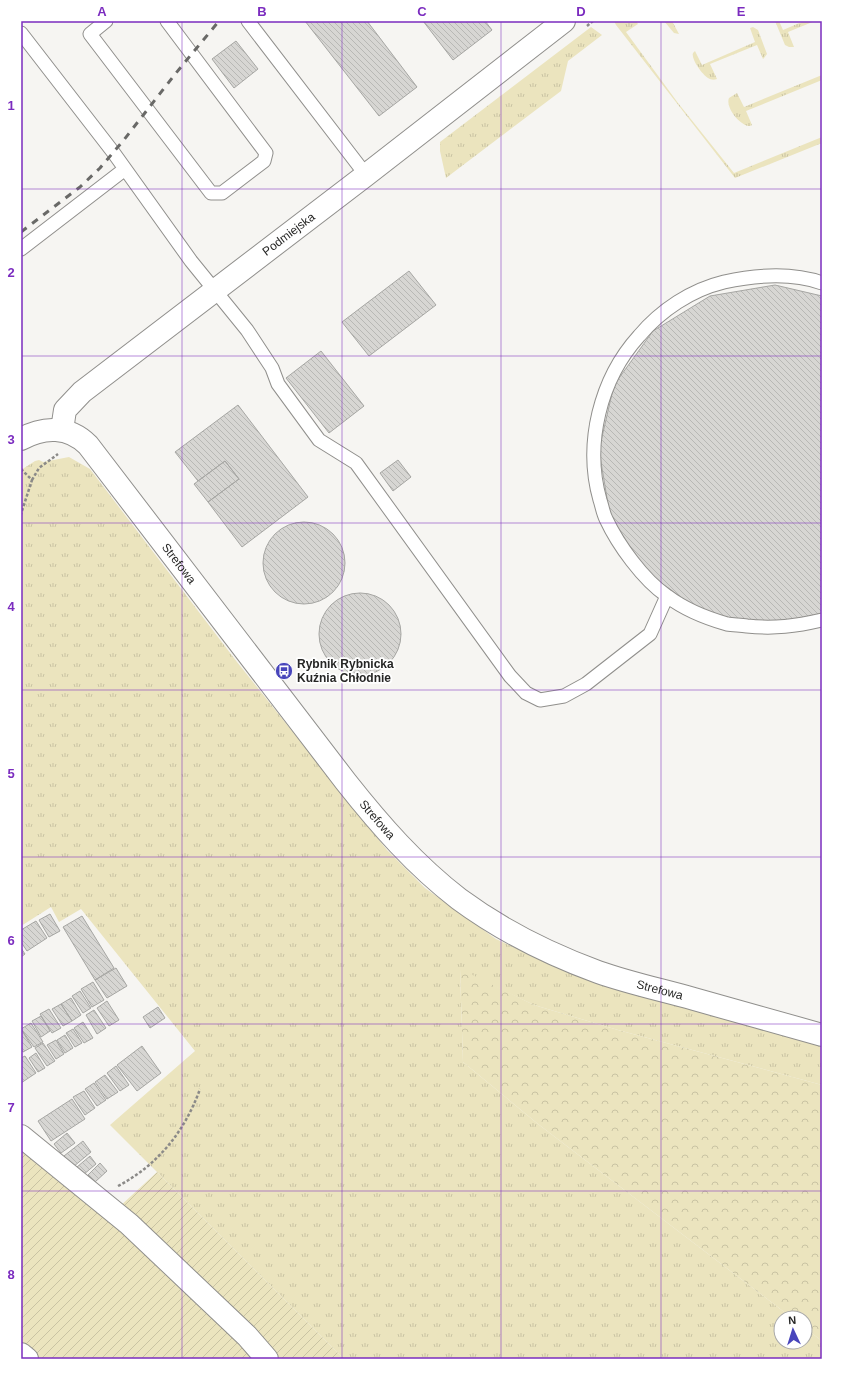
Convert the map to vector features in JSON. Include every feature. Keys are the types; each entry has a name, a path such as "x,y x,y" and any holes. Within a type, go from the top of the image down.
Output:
{"street":[{"name":"Podmiejska","path":"71,434 65,410 82,392 366,175 564,21"},
{"path":"21,439 43,430 71,434"},
{"name":"Strefowa","path":"71,434 93,450 370,813 406,852 445,887 492,921 526,940 574,963 637,984 822,1035"},
{"path":"21,1136 129,1224 247,1336 267,1359"},
{"path":"21,1354 27,1359"}],"lane":[{"path":"106,21 90,34 212,193 222,193 264,161 266,152 168,21"},
{"path":"248,21 366,175"},
{"path":"21,33 125,169 192,261 247,330 272,368 278,384 319,440 356,462 510,676 526,693 540,700 564,696 586,684 650,634 666,596"},
{"path":"21,249 125,169"},
{"path":"822,283 813,280 778,275 742,278 709,286 678,301 651,322 628,348 610,382 599,412 594,450 596,483 605,518 620,545 641,573 666,596 697,613 729,624 764,628 797,626 822,620"}],"path":[{"path":"586,26 593,21"},
{"path":"21,514 32,480 40,468 71,434"},
{"path":"21,469 32,480"},
{"path":"122,1184 145,1169 167,1148 189,1116 200,1088"}],"green space":[{"path":"614,21 636,21 638,24 626,32 678,103 734,173 822,137 822,143 735,178"},
{"path":"664,21 672,21 679,34 674,33"},
{"path":"775,21 779,21 783,30 804,21 815,21 788,32 794,47 789,47 785,45"},
{"path":"591,27 602,35 568,61 561,91 446,178 440,151 440,142"},
{"path":"753,27 758,30 767,54 763,59 757,45 710,64 717,79 714,80 708,78 700,70 693,56 695,51 702,65 755,42 750,28"},
{"path":"822,75 822,80 746,111 752,125 750,126 738,120 729,106 729,98 737,93 744,107"},
{"path":"69,457 90,469 237,662 387,850 425,888 496,939 558,968 822,1046 822,1085 618,1030 534,1005 460,970 463,1062 538,1124 782,1310 773,1310 773,1350 813,1350 813,1334 822,1341 822,1359 344,1359 110,1125 195,1051 81,909 59,922 51,907 21,926 21,470 35,461 39,460 43,462"},
{"path":"460,969 534,1005 618,1030 822,1085 822,1341 813,1334 813,1310 782,1310 538,1124 463,1062"},
{"path":"21,1128 118,1208 157,1172 344,1359 21,1359"}],"building":[{"path":"305,21 367,21 417,87 379,116"},
{"path":"423,21 485,21 492,30 453,60"},
{"path":"236,41 258,69 234,88 212,59"},
{"path":"409,271 436,305 369,356 342,322"},
{"path":"775,285 822,296 822,616 765,626 700,611 646,572 610,516 599,450 614,385 653,331 710,296"},
{"path":"321,351 364,406 329,433 286,378"},
{"path":"238,405 308,497 242,547 208,502 239,479 225,461 198,481 175,452"},
{"path":"398,460 411,477 393,491 380,473"},
{"path":"225,461 239,479 208,502 194,484"},
{"path":"304,522 320,525 333,534 342,547 345,563 342,579 333,592 320,601 304,604 288,601 275,592 266,579 263,563 266,547 275,534 288,525"},
{"path":"360,593 376,596 389,605 398,618 401,634 398,650 389,663 376,672 360,675 344,672 331,663 322,650 319,634 322,618 331,605 344,596"},
{"path":"50,914 60,931 49,937 39,920"},
{"path":"82,916 114,968 95,980 63,927"},
{"path":"36,921 47,938 27,951 21,942 21,930"},
{"path":"21,948 25,954 21,957"},
{"path":"116,968 127,986 107,998 95,980"},
{"path":"93,982 104,1000 92,1007 81,989"},
{"path":"80,991 91,1008 83,1013 72,996"},
{"path":"71,998 81,1015 72,1021 61,1004"},
{"path":"107,1001 119,1020 109,1026 97,1008"},
{"path":"61,1004 72,1021 63,1026 52,1009"},
{"path":"158,1007 165,1018 150,1028 143,1017"},
{"path":"49,1009 61,1028 52,1033 40,1014"},
{"path":"94,1010 106,1028 97,1034 86,1015"},
{"path":"41,1016 50,1031 41,1037 32,1021"},
{"path":"83,1022 93,1038 84,1043 74,1028"},
{"path":"31,1023 43,1042 34,1047 21,1029"},
{"path":"21,1029 32,1047 23,1052 21,1049"},
{"path":"73,1029 82,1043 75,1047 66,1033"},
{"path":"65,1035 73,1048 65,1053 57,1040"},
{"path":"56,1040 64,1054 56,1059 47,1045"},
{"path":"43,1043 55,1061 47,1066 35,1048"},
{"path":"142,1046 161,1073 137,1091 117,1065"},
{"path":"36,1053 45,1068 38,1072 29,1058"},
{"path":"25,1056 36,1073 21,1083 21,1058"},
{"path":"116,1066 129,1085 120,1091 107,1073"},
{"path":"105,1075 118,1092 107,1099 95,1082"},
{"path":"94,1083 106,1100 97,1106 85,1089"},
{"path":"84,1091 95,1108 85,1115 73,1097"},
{"path":"72,1099 85,1119 51,1141 38,1121"},
{"path":"67,1133 75,1143 61,1153 54,1144"},
{"path":"83,1141 91,1152 73,1167 64,1156"},
{"path":"90,1156 96,1164 83,1175 77,1167"},
{"path":"100,1163 107,1171 95,1182 88,1175"}],"railway":[{"path":"21,232 80,187 100,168 219,21"}],"place":[{"name":"Rybnik Rybnicka Kuźnia Chłodnie","path":"284,671"}]}
